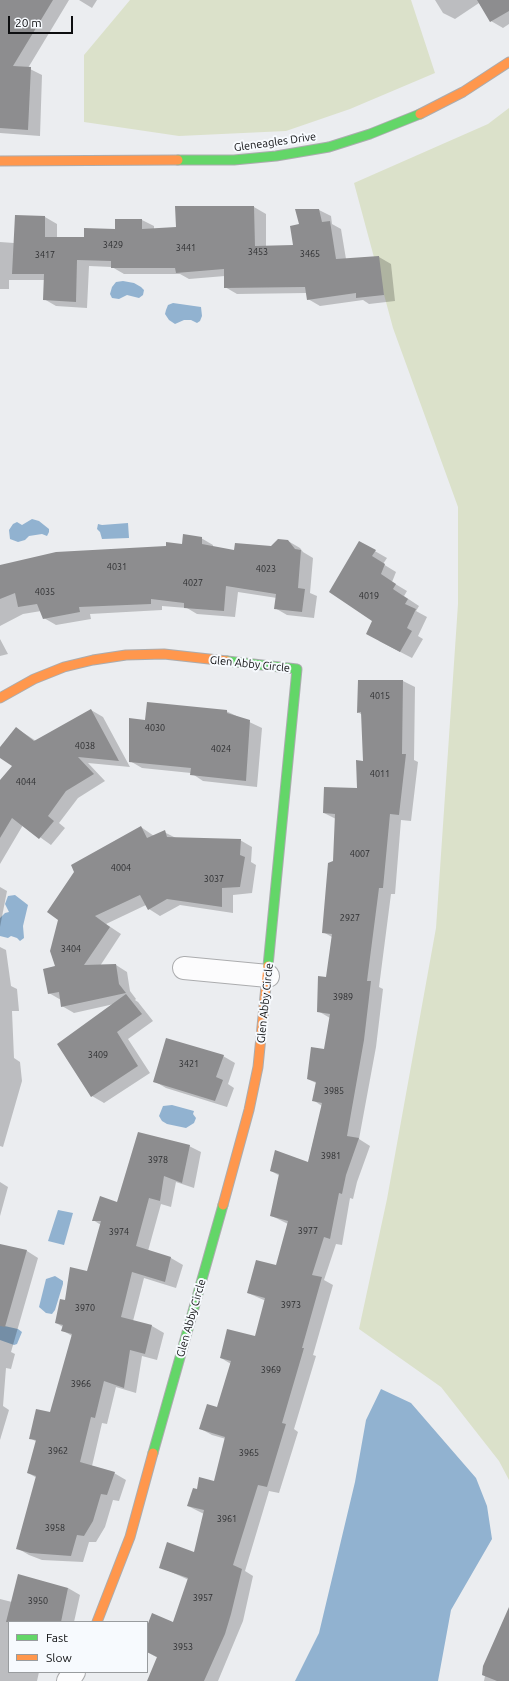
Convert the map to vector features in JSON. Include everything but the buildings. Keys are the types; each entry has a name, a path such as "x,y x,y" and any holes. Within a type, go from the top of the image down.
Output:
{"street":[{"name":"Gleneagles Drive","path":"0,161 234,160 276,156 329,147 370,134 421,114 463,92 509,62"},
{"name":"Glen Abby Circle","path":"0,698 34,679 64,667 93,660 126,655 164,654 298,669 258,1067 249,1110 130,1537 98,1621"},
{"path":"184,968 268,976"}],"green space":[{"path":"130,0 411,0 435,73 350,109 286,131 179,136 84,122 84,55"},
{"path":"509,108 509,1480 499,1461 441,1387 359,1329 387,1199 436,928 458,604 458,507 393,328 354,183 488,124"}],"water":[{"path":"123,281 134,283 141,287 144,290 143,295 139,298 127,295 119,299 112,298 110,294 112,287 116,282"},
{"path":"173,303 201,307 202,316 200,321 197,323 191,320 184,320 175,324 169,320 165,314 168,305"},
{"path":"32,519 39,521 49,529 47,536 42,534 29,536 25,540 18,542 10,539 9,530 13,524 17,522 22,525"},
{"path":"128,523 129,538 102,539 100,532 97,529 98,524"},
{"path":"15,895 28,905 23,926 24,938 20,941 11,936 8,938 0,936 0,918 5,913 9,912 5,904 8,896"},
{"path":"172,1105 194,1111 193,1114 196,1118 194,1123 186,1128 167,1124 162,1121 159,1116 163,1106"},
{"path":"58,1210 73,1213 64,1245 48,1241"},
{"path":"55,1276 63,1281 63,1284 55,1310 52,1314 46,1313 39,1307 46,1279"},
{"path":"0,1325 18,1329 22,1332 17,1344 14,1345 0,1340"},
{"path":"381,1389 411,1403 476,1478 487,1506 492,1539 451,1610 438,1681 295,1681 319,1633 355,1482 366,1420"}],"traffic: fast":[{"path":"178,160 234,160 276,156 329,147 370,134 420,114"},
{"path":"227,661 297,669 268,966"},
{"path":"153,1453 223,1205"}],"traffic: slow":[{"path":"420,114 463,92 509,62"},
{"path":"0,161 178,160"},
{"path":"0,698 34,679 64,667 93,660 126,655 164,654 227,661"},
{"path":"223,1205 249,1110 258,1067 268,966"},
{"path":"97,1621 130,1537 153,1453"}]}
